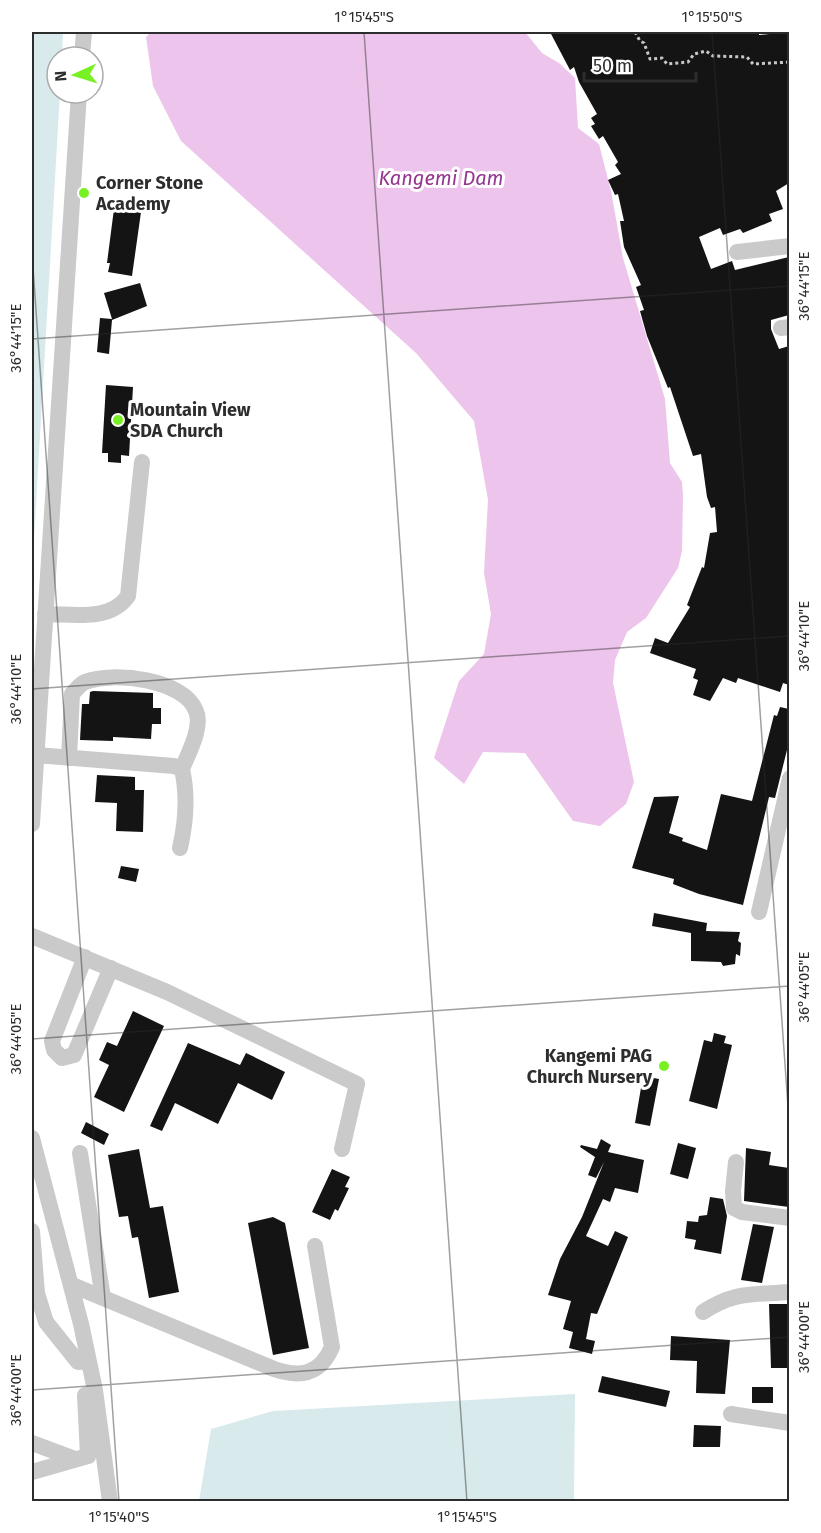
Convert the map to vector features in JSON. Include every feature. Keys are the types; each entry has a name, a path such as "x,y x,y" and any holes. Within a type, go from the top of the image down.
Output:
{"street":[{"path":"32,824 78,105"},
{"path":"737,252 789,246"},
{"path":"45,614 101,614 113,611 128,597 142,462"},
{"path":"69,758 72,694 83,683 97,679 140,677 173,690 187,699 196,711 197,723 182,769 186,787 186,806 180,848"},
{"path":"36,755 174,766 182,769"},
{"path":"759,912 789,778"},
{"path":"32,936 111,968 357,1084 342,1149"},
{"path":"85,957 52,1041 54,1050 62,1058 74,1055 111,968"},
{"path":"32,1138 72,1285 83,1362 88,1456 32,1472"},
{"path":"80,1153 103,1298"},
{"path":"736,1162 732,1191 734,1208 741,1212 789,1218"},
{"path":"32,1231 37,1293 46,1322 83,1362 95,1390 110,1502"},
{"path":"72,1285 274,1369 292,1375 301,1375 316,1368 328,1356 332,1347 315,1246"},
{"path":"703,1312 724,1299 734,1296 789,1292"},
{"path":"730,1414 789,1423"},
{"path":"32,1443 75,1459"}],"path":[{"path":"635,32 640,41 644,43 650,59 662,58 667,64 688,62 693,55 706,51 718,57 747,57 753,64 789,62"}],"shaded area":[{"path":"32,32 63,32 62,45 45,45 45,105 59,105 32,573"},
{"path":"575,1394 574,1501 199,1501 211,1429 273,1411"}],"water":[{"name":"Kangemi Dam","path":"151,32 525,32 542,53 559,63 575,78 578,128 599,144 611,191 623,258 665,399 670,463 682,482 683,496 682,551 678,568 646,618 627,632 615,660 613,683 634,782 626,804 600,826 573,821 525,753 483,752 464,784 434,758 459,681 484,654 491,614 484,573 488,500 474,421 416,353 181,141 153,86 146,37"}],"building":[{"path":"550,32 759,32 759,35 789,32 789,183 776,191 783,209 769,214 772,221 743,233 740,229 723,235 720,228 699,237 711,269 732,261 735,270 789,257 789,315 771,320 771,329 779,349 789,346 789,685 783,683 780,692 738,678 736,683 723,678 710,701 693,695 698,680 693,678 696,669 650,653 655,638 668,643 690,607 687,605 702,567 704,568 710,533 717,532 715,507 711,508 707,497 701,454 693,456 670,387 668,388 647,336 640,311 644,310 636,287 641,285 624,247 620,221 624,221 618,194 615,195 608,180 621,174 615,165 618,162 603,136 599,139 591,126 595,124 591,118 597,114 579,82 574,67 570,70"},
{"path":"115,201 142,205 132,276 108,272 110,263 107,263"},
{"path":"140,283 147,306 112,320 109,354 97,352 100,318 112,319 104,293"},
{"name":"Mountain View SDA Church","path":"106,385 133,387 129,456 121,455 121,463 108,462 108,453 102,453"},
{"path":"90,692 153,693 153,708 161,708 161,724 152,724 151,739 113,737 113,741 80,740 82,704 89,704"},
{"path":"780,707 789,709 789,742 775,798 769,797 743,905 699,894 673,884 674,879 632,868 654,797 679,796 669,833 683,838 682,841 707,850 721,794 752,801 774,715 777,716"},
{"path":"97,775 135,777 135,790 144,790 143,832 116,831 117,803 95,802"},
{"path":"121,866 139,869 136,882 118,878"},
{"path":"654,913 707,923 706,931 740,932 738,941 741,943 740,956 736,954 735,964 723,966 721,962 691,961 691,933 652,926"},
{"path":"133,1011 164,1026 124,1112 94,1097 109,1065 99,1060 107,1042 117,1046"},
{"path":"714,1033 726,1036 724,1043 732,1045 717,1109 689,1101 704,1040 712,1042"},
{"path":"188,1043 240,1065 246,1053 285,1072 272,1100 238,1083 218,1124 175,1103 162,1131 150,1126"},
{"path":"643,1076 659,1079 650,1126 635,1123"},
{"path":"86,1122 109,1134 104,1145 81,1133"},
{"path":"601,1139 611,1145 608,1152 644,1160 638,1193 615,1188 610,1202 603,1199 586,1236 608,1246 615,1231 628,1237 597,1314 591,1313 586,1339 595,1341 592,1354 569,1348 573,1332 563,1329 571,1301 548,1295 560,1259 582,1217 604,1162 596,1178 588,1175 595,1157 580,1147 581,1145 597,1149"},
{"path":"678,1143 696,1148 688,1179 670,1174"},
{"path":"746,1148 771,1152 769,1165 789,1168 789,1207 744,1201"},
{"path":"139,1149 150,1208 163,1206 179,1292 149,1298 138,1237 132,1238 128,1216 119,1217 108,1155"},
{"path":"332,1169 350,1177 345,1187 349,1188 338,1211 335,1209 330,1220 312,1212"},
{"path":"710,1197 723,1199 727,1216 721,1254 694,1249 696,1240 685,1238 687,1221 698,1222 699,1216 707,1215"},
{"path":"273,1217 285,1223 309,1348 273,1355 248,1223"},
{"path":"753,1224 774,1227 762,1283 741,1280"},
{"path":"769,1304 789,1304 789,1368 771,1368"},
{"path":"671,1336 730,1340 725,1394 696,1393 697,1361 670,1360"},
{"path":"602,1376 670,1391 666,1407 598,1392"},
{"path":"752,1387 773,1387 773,1403 752,1403"},
{"path":"694,1425 721,1426 720,1447 693,1447"}],"place":[{"name":"Corner Stone Academy","path":"84,193"},
{"name":"Mountain View SDA Church","path":"118,420"},
{"name":"Kangemi PAG Church Nursery","path":"664,1066"}]}
